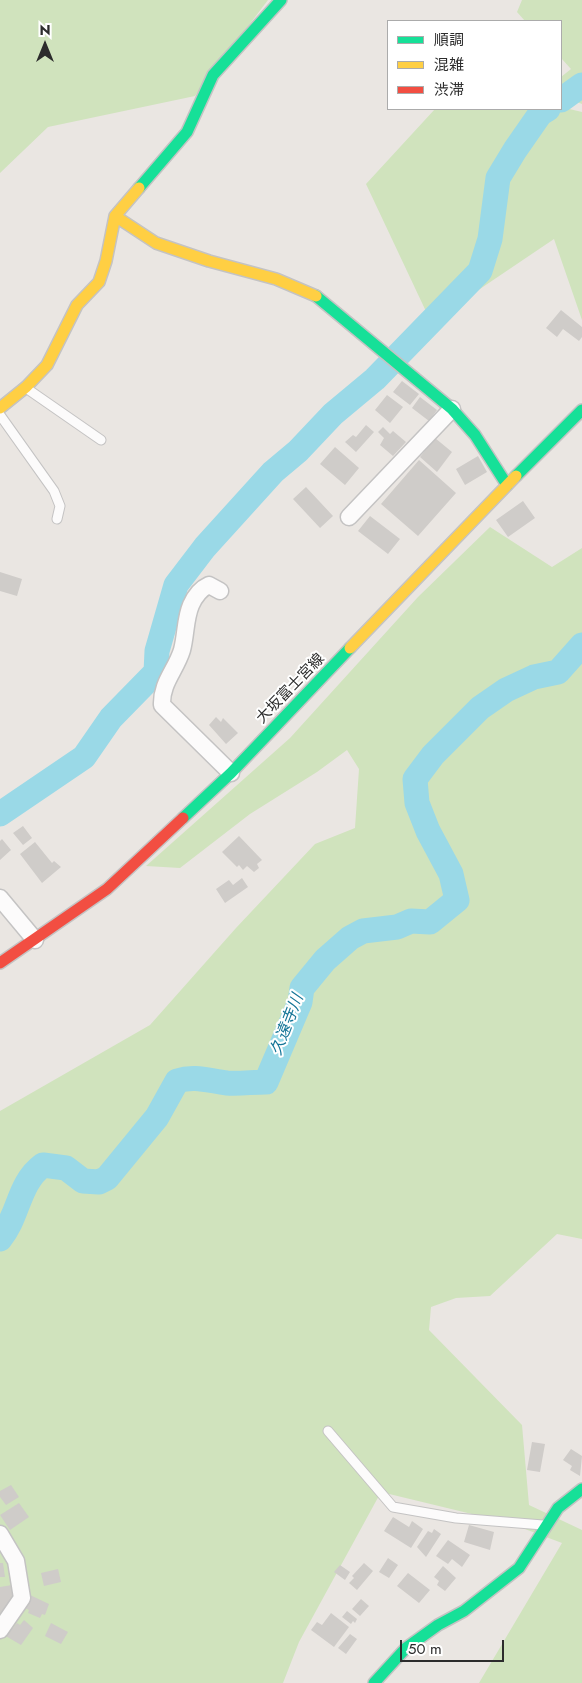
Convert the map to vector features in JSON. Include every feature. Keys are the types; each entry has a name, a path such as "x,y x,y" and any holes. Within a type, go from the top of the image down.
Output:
{"street":[{"path":"0,408 26,387 47,365 77,305 99,282 106,261 115,216 187,132 213,75 281,0"},
{"path":"115,216 156,243 209,261 276,279 312,293 452,409 475,434 507,485"},
{"path":"349,517 452,409"},
{"name":"大坂富士宮線","path":"0,963 107,890 231,773 507,485 582,410"},
{"path":"220,591 209,585 202,589 192,603 186,618 187,630 181,653 162,691 162,705 231,773"},
{"path":"0,898 35,940"},
{"path":"374,1683 406,1648 438,1625 464,1611 519,1568 558,1508 582,1489"},
{"path":"0,1534 16,1561 22,1598 0,1630"}],"lane":[{"path":"26,387 101,440"},
{"path":"0,415 54,491 60,506 57,519"},
{"path":"328,1431 393,1508 456,1518 548,1524"}],"green space":[{"path":"0,0 268,0 195,96 48,127 0,173"},
{"path":"522,0 582,0 582,104 562,96 562,76 571,69 562,59 562,20 524,20 517,12"},
{"path":"562,107 582,112 582,320 554,239 431,322 366,184 434,110 562,110"},
{"path":"490,527 552,567 582,548 582,1239 557,1234 490,1296 456,1298 431,1307 429,1330 522,1425 529,1505 582,1530 582,1683 479,1683 562,1543 509,1523 381,1492 299,1642 283,1683 0,1683 0,1111 150,1025 236,928 315,844 355,828 359,769 347,750 317,772 250,814 180,868 146,866 290,738 418,597"}],"building":[{"path":"561,310 582,327 582,337 579,341 563,329 557,337 546,328"},
{"path":"402,381 419,394 410,405 393,392"},
{"path":"387,395 403,407 390,423 375,410"},
{"path":"420,397 437,410 429,421 412,408"},
{"path":"366,425 374,432 356,452 345,442 353,435 356,437"},
{"path":"383,427 390,434 393,431 406,442 393,456 380,445 384,438 378,432"},
{"path":"435,438 452,452 437,472 420,457"},
{"path":"335,447 359,468 345,485 320,464"},
{"path":"478,456 487,472 465,485 456,469"},
{"path":"419,460 456,493 418,536 381,504"},
{"path":"306,487 333,516 320,528 293,499"},
{"path":"523,501 535,518 508,537 496,520"},
{"path":"370,516 400,539 388,554 358,531"},
{"path":"0,572 22,579 17,596 0,591"},
{"path":"216,717 221,722 223,718 238,733 226,744 209,725"},
{"path":"23,826 32,838 23,845 13,833"},
{"path":"239,836 262,860 257,864 259,868 254,872 247,866 243,870 239,865 237,867 222,852"},
{"path":"2,839 11,850 0,860 0,841"},
{"path":"35,842 52,863 54,861 61,867 42,883 20,854"},
{"path":"242,878 248,887 225,903 216,889 229,880 233,885"},
{"path":"532,1442 545,1444 540,1472 527,1470"},
{"path":"571,1449 582,1456 580,1476 570,1470 572,1466 563,1460"},
{"path":"11,1485 19,1497 6,1505 0,1497 0,1491"},
{"path":"19,1503 29,1517 10,1530 0,1515"},
{"path":"393,1517 409,1527 412,1521 423,1529 411,1548 384,1531"},
{"path":"469,1525 494,1532 490,1550 464,1542"},
{"path":"434,1529 441,1534 426,1557 417,1547 428,1531 432,1533"},
{"path":"448,1540 470,1555 462,1567 452,1559 448,1564 436,1556"},
{"path":"388,1558 398,1565 389,1578 379,1572"},
{"path":"0,1563 3,1563 5,1577 0,1577"},
{"path":"364,1563 373,1571 357,1590 349,1583 354,1578 352,1576"},
{"path":"340,1565 350,1572 345,1580 334,1572"},
{"path":"443,1566 456,1578 445,1591 437,1585 439,1581 434,1577"},
{"path":"58,1569 61,1582 44,1586 41,1573"},
{"path":"408,1573 430,1590 419,1603 397,1586"},
{"path":"12,1585 14,1601 9,1601 10,1608 0,1613 0,1587"},
{"path":"30,1595 49,1604 45,1615 42,1614 40,1618 28,1613 29,1610 25,1608"},
{"path":"361,1599 369,1606 360,1616 352,1609"},
{"path":"347,1611 357,1619 355,1623 353,1621 351,1624 342,1617"},
{"path":"331,1613 349,1627 334,1647 311,1630 317,1622 322,1625"},
{"path":"24,1620 33,1628 21,1645 4,1635 10,1626 13,1628 17,1623 20,1625"},
{"path":"51,1623 68,1632 61,1644 45,1636"},
{"path":"350,1634 357,1639 346,1654 338,1648"}],"waterway":[{"path":"562,99 582,85"},
{"path":"0,814 84,757 111,718 156,672 157,651 176,585 205,547 273,472 298,451 333,414 375,379 480,271 490,239 498,178 540,114 546,110"},
{"name":"久遠寺川","path":"0,1239 11,1220 28,1181 43,1165 66,1168 83,1181 99,1182 107,1178 157,1117 177,1081 196,1078 232,1083 266,1082 300,1002 302,988 325,960 350,938 363,931 397,927 411,921 430,922 457,900 451,874 428,831 417,803 415,779 433,755 480,708 506,690 534,677 558,672 582,645"}],"traffic: fast":[{"path":"139,188 187,132 213,75 281,0"},
{"path":"316,296 452,409 475,435 507,485"},
{"path":"516,476 582,410"},
{"path":"183,818 231,773 350,648"},
{"path":"374,1683 406,1648 438,1625 464,1611 519,1568 558,1508 582,1489"}],"traffic: slow":[{"path":"0,408 26,387 47,365 77,305 99,282 106,261 115,216 139,188"},
{"path":"115,216 156,243 209,261 276,279 316,296"},
{"path":"350,648 516,476"}],"traffic: jam":[{"path":"0,963 107,889 183,818"}]}
